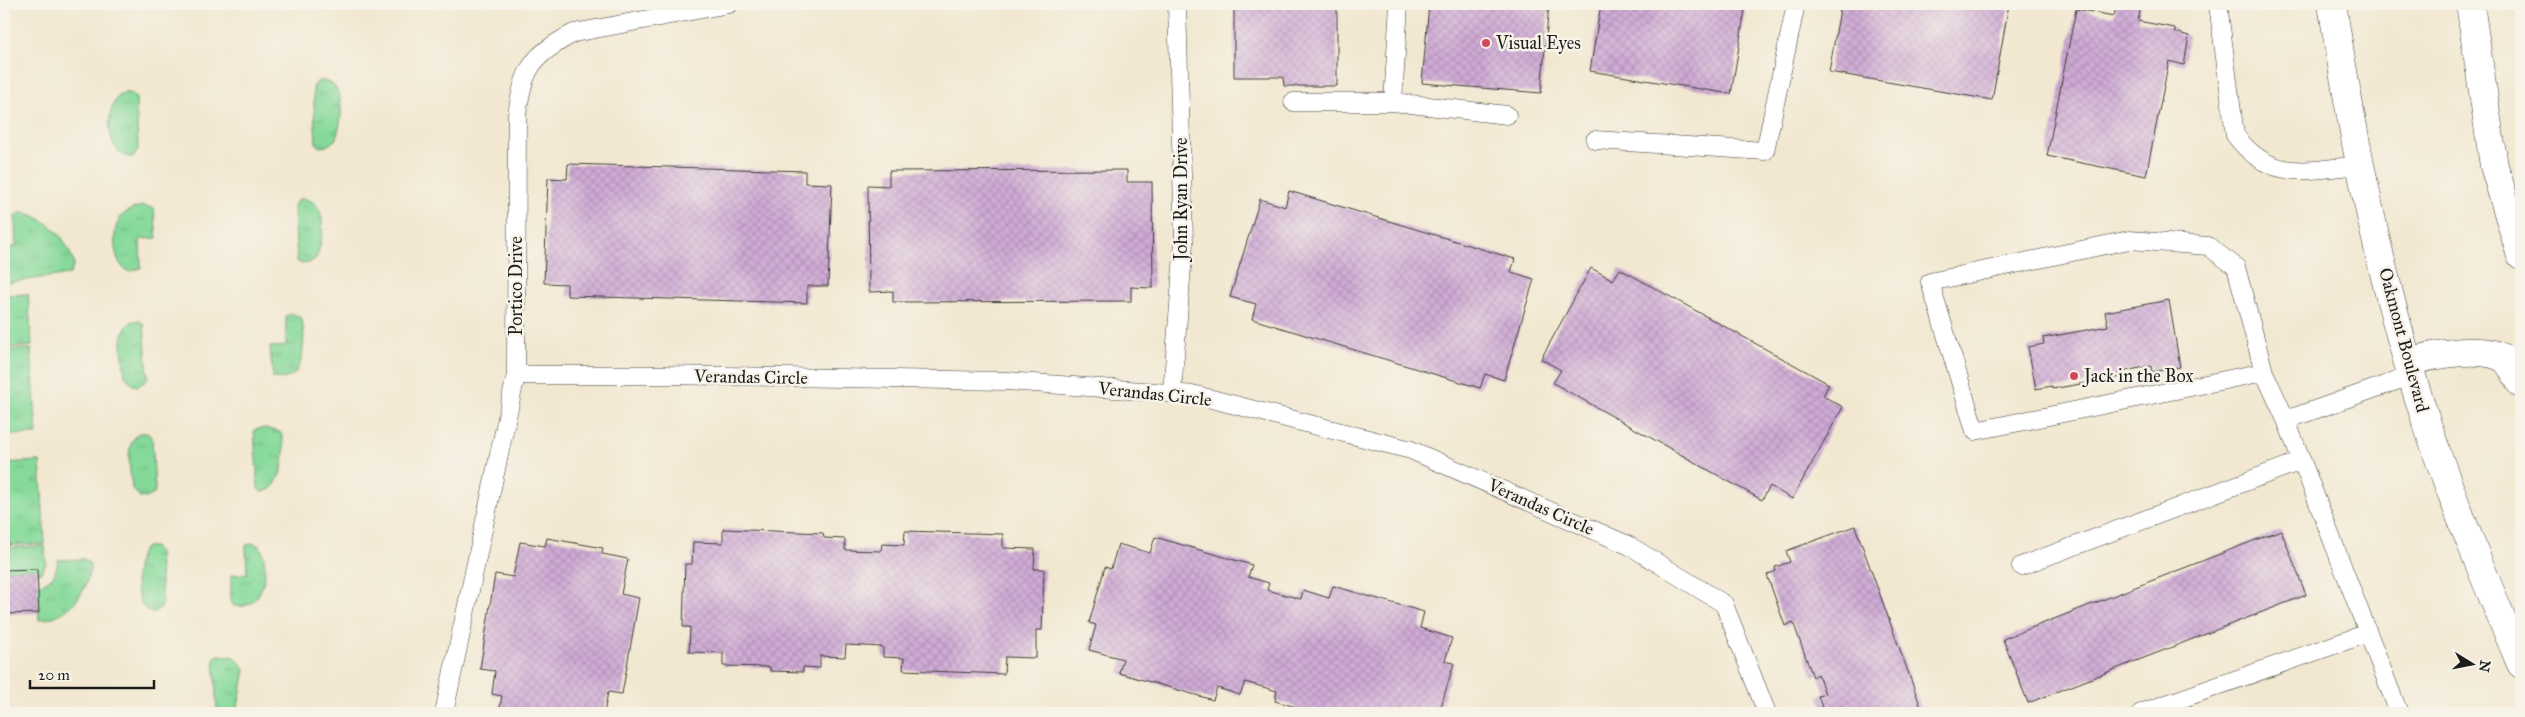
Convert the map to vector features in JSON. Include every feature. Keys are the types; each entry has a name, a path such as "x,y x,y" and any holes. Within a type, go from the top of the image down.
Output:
{"main road":[{"name":"Oakmont Boulevard","path":"2332,4 2352,128 2360,165 2387,281 2411,369 2426,420 2472,548 2521,664"},
{"path":"2470,4 2494,166 2521,254"},
{"path":"2411,369 2423,358 2454,352 2483,352 2506,360 2521,384"}],"lane":[{"name":"Portico Drive","path":"444,713 516,375 517,115 521,88 532,62 551,46 574,33 729,4"},
{"name":"John Ryan Drive","path":"1172,393 1184,242 1177,4"},
{"path":"1393,102 1399,4"},
{"path":"1595,140 1765,151 1796,4"},
{"path":"2218,4 2235,135 2248,152 2265,164 2285,170 2360,165"},
{"path":"1293,102 1393,102 1507,115"},
{"path":"2264,372 1975,431 1930,282 2129,240 2208,246 2236,267 2264,372 2286,420 2399,713"},
{"path":"2286,420 2411,369"},
{"name":"Verandas Circle","path":"516,375 674,375 1006,381 1196,395 1411,450 1630,546 1724,604 1767,713"},
{"path":"2021,566 2301,461"},
{"path":"2141,713 2368,633"}],"green space":[{"path":"318,81 328,82 334,87 339,94 341,103 340,124 335,140 327,146 320,147 316,143 313,87"},
{"path":"123,93 130,93 136,98 138,149 134,157 124,155 117,150 112,141 110,130 112,108 116,99"},
{"path":"299,199 309,200 316,205 322,221 321,241 316,258 309,263 302,264 297,261 294,205"},
{"path":"142,206 154,208 157,238 140,239 141,268 129,272 123,268 116,255 116,230 123,215"},
{"path":"23,212 42,220 62,238 74,264 70,274 4,283 4,248 16,247 15,216"},
{"path":"28,294 32,346 4,348 4,295"},
{"path":"292,313 300,317 302,322 304,338 300,364 293,375 273,378 270,347 286,346 286,316"},
{"path":"133,321 140,321 144,325 148,377 146,381 138,386 133,385 125,376 122,354 124,332"},
{"path":"31,349 37,434 4,435 4,350"},
{"path":"264,428 280,432 283,439 284,458 275,485 269,490 261,492 258,489 254,430"},
{"path":"139,433 147,433 152,437 155,489 154,494 146,498 140,497 132,489 129,451 134,438"},
{"path":"40,461 45,544 8,545 4,463"},
{"path":"253,543 260,546 263,554 265,575 262,585 258,595 252,602 244,606 234,606 231,602 231,575 247,574 246,545"},
{"path":"45,546 46,564 41,572 37,573 36,569 4,570 4,548"},
{"path":"146,547 154,547 159,552 162,603 161,608 152,613 145,609 141,603 136,583 138,561"},
{"path":"84,559 90,564 90,569 88,579 80,596 74,604 59,615 39,620 37,585 46,582 52,577 58,560"},
{"path":"218,655 235,657 245,669 238,707 234,713 217,713 214,658"}],"building":[{"path":"1234,4 1337,4 1337,86 1284,86 1283,77 1234,77"},
{"name":"Visual Eyes","path":"1429,4 1549,4 1541,93 1422,83"},
{"path":"1601,4 1746,4 1731,94 1590,71"},
{"path":"1841,4 2009,4 1992,100 1829,72"},
{"path":"2117,4 2141,6 2138,21 2175,28 2175,32 2189,36 2184,65 2169,61 2146,176 2047,156 2076,9 2114,16"},
{"path":"568,164 805,171 805,183 832,184 828,286 807,286 807,303 567,296 567,284 544,283 548,178 567,179"},
{"path":"1127,170 1127,182 1152,182 1153,288 1131,287 1131,301 893,302 893,291 869,292 868,185 889,186 889,171"},
{"path":"1289,191 1515,259 1511,272 1534,279 1504,380 1485,374 1480,388 1252,319 1256,304 1230,297 1260,199 1285,207"},
{"path":"1591,268 1613,280 1620,269 1829,384 1823,396 1843,407 1792,499 1770,486 1762,500 1553,383 1561,370 1541,359"},
{"path":"2169,300 2180,367 2152,372 2151,366 2119,372 2120,377 2052,389 2052,386 2036,389 2028,347 2044,344 2043,338 2108,326 2105,312"},
{"path":"4,502 8,545 4,545"},
{"path":"1855,526 1923,713 1824,713 1818,696 1825,694 1818,674 1813,677 1793,622 1785,626 1767,575 1776,571 1775,567 1790,562 1786,551"},
{"path":"723,529 823,533 824,538 845,539 845,550 881,551 882,544 904,545 905,531 1003,534 1003,548 1035,549 1034,569 1044,569 1042,630 1036,630 1036,658 1005,657 1004,674 903,670 904,658 883,657 883,647 846,645 845,657 820,656 820,668 803,667 803,672 770,671 770,667 723,666 723,653 689,652 690,627 683,627 685,564 692,564 693,542 723,543"},
{"path":"2281,530 2306,595 2028,703 2003,639"},
{"path":"1155,537 1252,565 1248,577 1269,583 1267,590 1301,599 1303,590 1329,598 1333,586 1424,612 1420,628 1452,638 1445,661 1454,663 1439,713 1294,713 1296,707 1275,701 1277,691 1245,682 1240,695 1217,688 1213,700 1119,673 1123,659 1089,650 1096,625 1089,623 1105,567 1111,569 1118,544 1150,553"},
{"path":"547,538 603,548 602,554 628,559 621,594 639,598 622,694 608,692 604,713 499,713 502,696 492,694 495,671 480,669 495,574 513,577 520,542 545,546"},
{"path":"37,569 39,613 4,614 4,570"}],"place":[{"name":"Visual Eyes","path":"1486,43"},
{"name":"Jack in the Box","path":"2074,376"}]}
